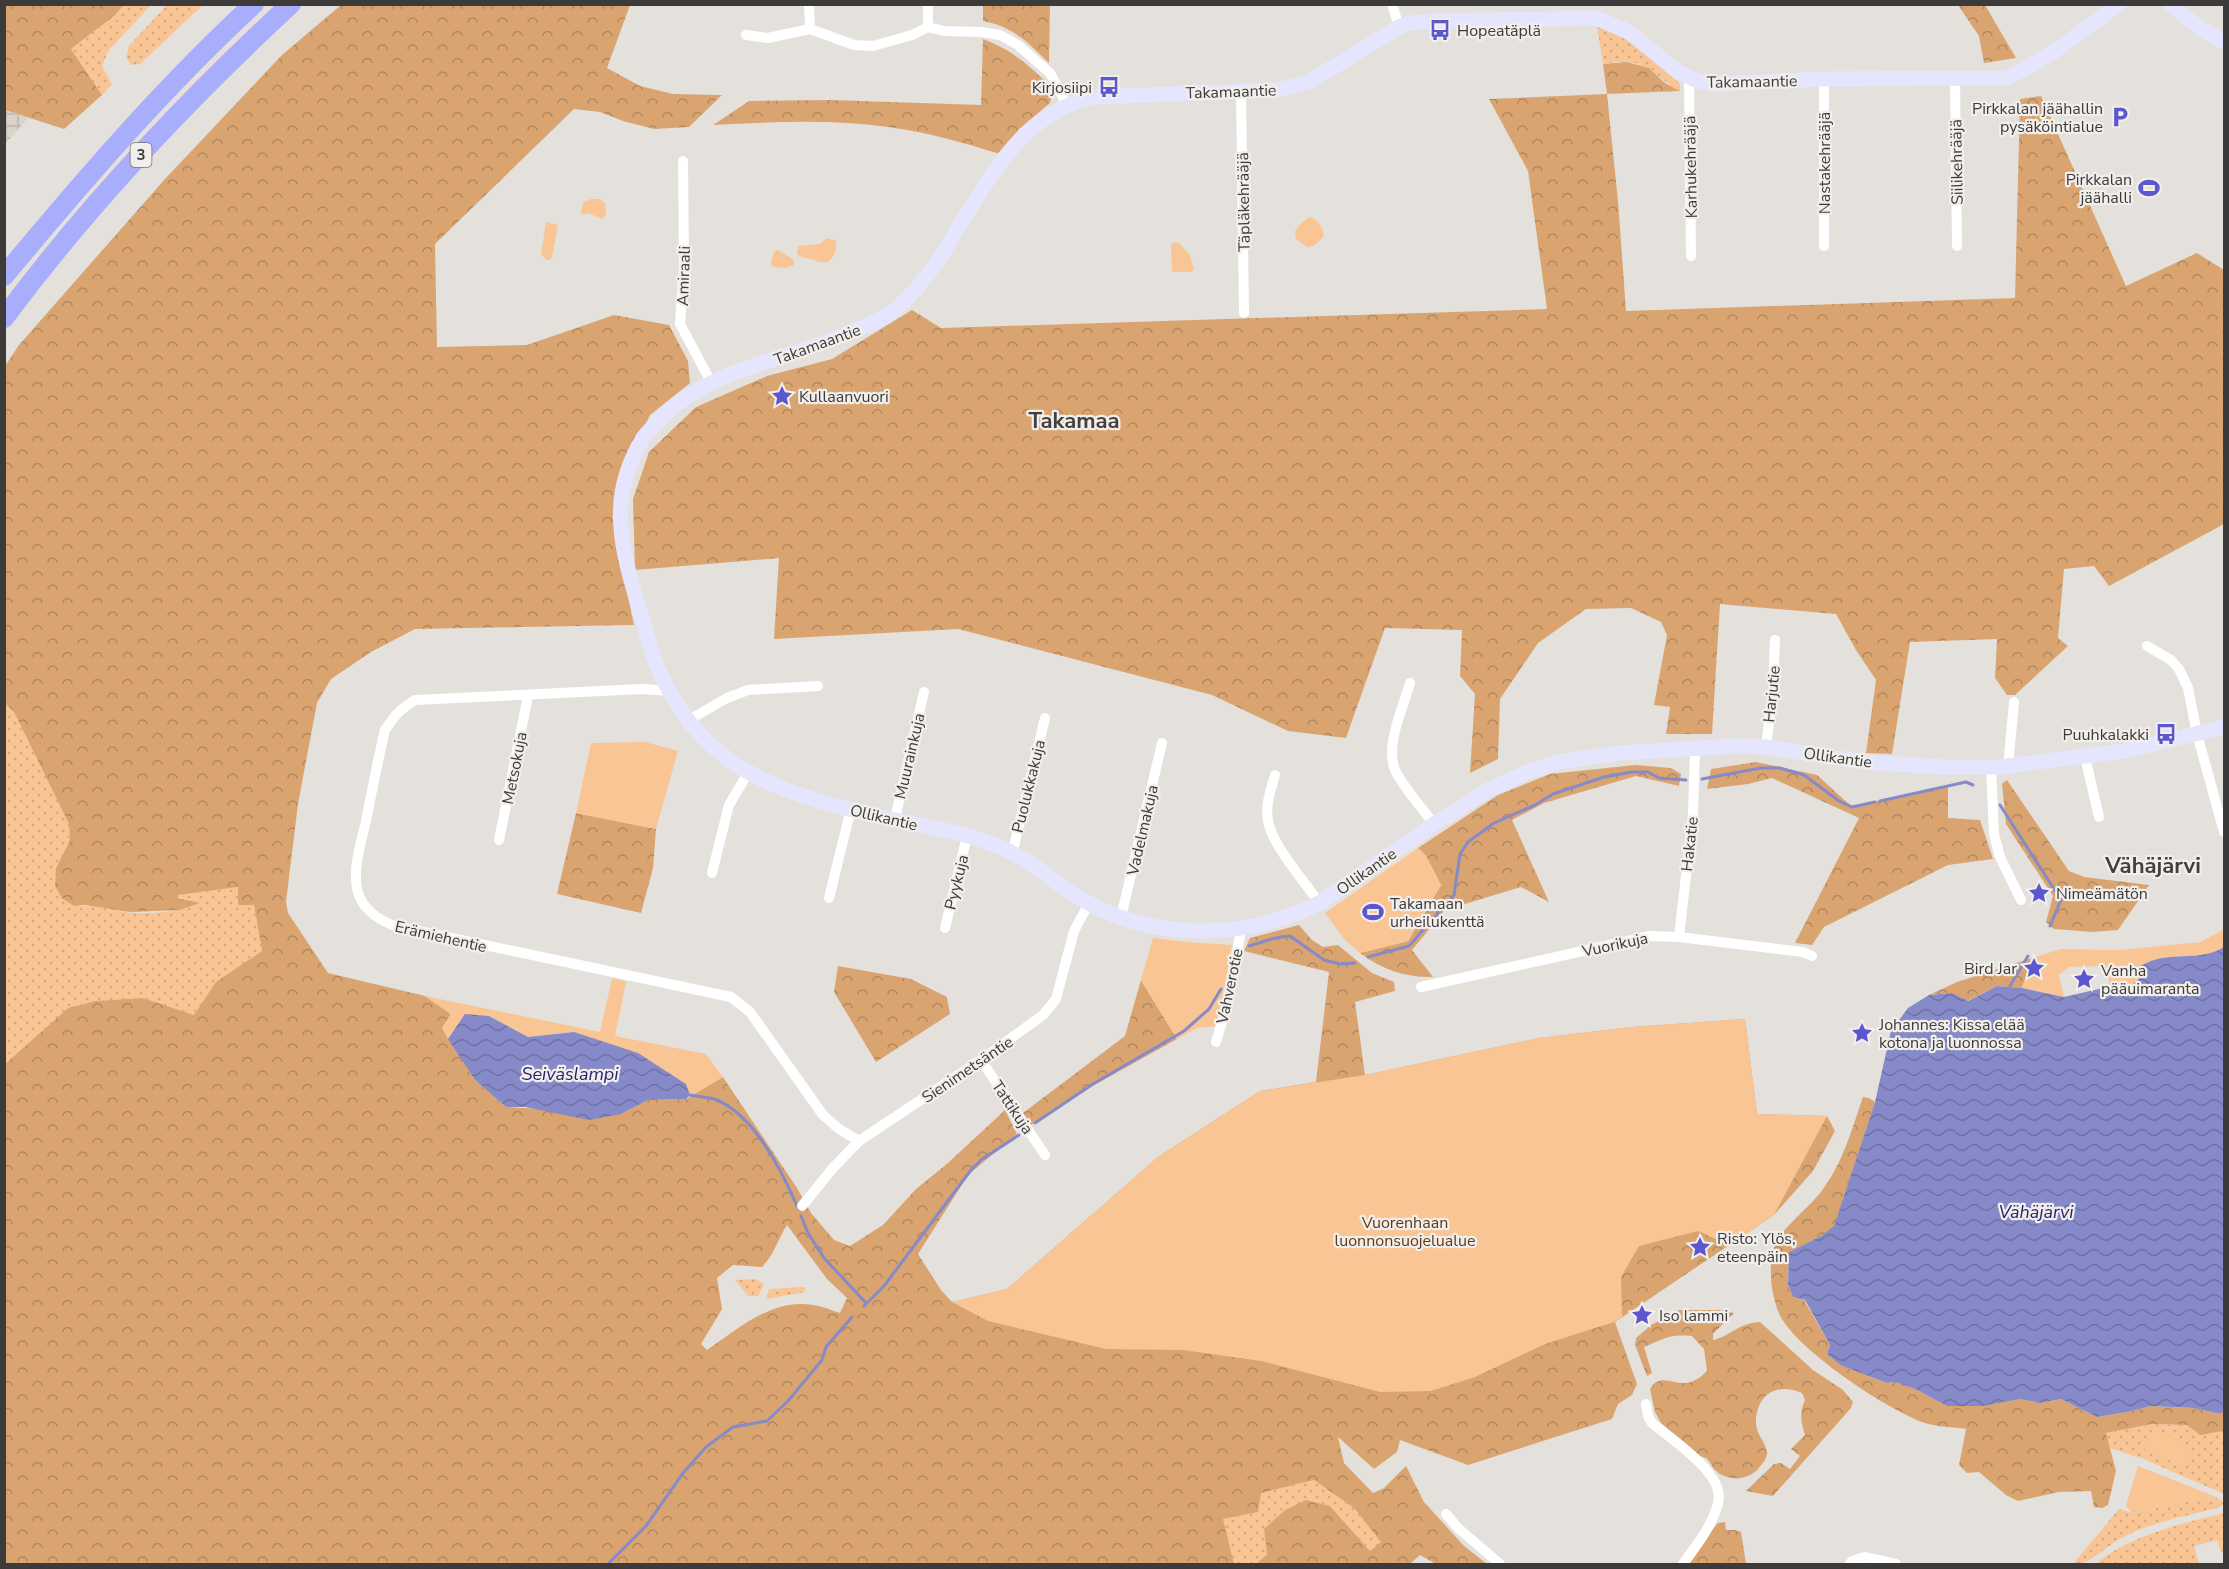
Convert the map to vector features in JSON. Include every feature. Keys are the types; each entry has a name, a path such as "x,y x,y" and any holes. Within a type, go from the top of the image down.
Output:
{"highway":[{"name":"3","path":"4,276 117,143 192,64 254,4"},
{"name":"3","path":"4,318 78,225 136,160 216,76 291,4"}],"street":[{"path":"809,4 810,29"},
{"path":"928,4 928,27"},
{"path":"1392,4 1399,27"},
{"name":"Takamaantie","path":"632,583 622,545 620,504 627,471 644,436 668,410 711,382 833,340 879,320 897,309 931,271 1014,144 1035,125 1067,105 1094,97 1279,90 1309,81 1399,27 1440,21 1596,18 1629,32 1661,59 1689,77 1714,84 1824,79 2006,78 2072,39 2119,4"},
{"path":"2170,4 2198,27 2224,42"},
{"path":"746,35 768,38 810,29 854,45 873,46 912,35 928,27 944,31 1000,35 1018,45 1050,74 1067,105"},
{"name":"Karhukehrääjä","path":"1689,77 1691,256"},
{"name":"Nastakehrääjä","path":"1824,79 1824,246"},
{"name":"Siilikehrääjä","path":"1955,79 1957,246"},
{"name":"Täpläkehrääjä","path":"1241,91 1244,313"},
{"name":"Amiraali","path":"682,161 684,265 680,324 711,382"},
{"name":"Ollikantie","path":"632,583 653,654 669,691 687,721 721,754 748,773 786,791 851,810 967,836 1001,847 1089,903 1121,918 1149,925 1186,930 1241,930 1282,919 1321,902 1434,824 1498,785 1545,765 1620,753 1734,746 1766,747 1864,762 1943,767 1991,767 2124,751 2224,728"},
{"name":"Harjutie","path":"1766,747 1773,688 1775,640"},
{"path":"2147,646 2162,653 2179,669 2188,688 2197,734 2224,832"},
{"path":"1410,683 1391,749 1392,762 1396,772 1434,824"},
{"path":"687,721 727,698 748,690 818,686"},
{"name":"Erämiehentie","path":"669,691 642,689 415,700 396,713 385,730 356,866 357,890 363,903 380,921 394,926 731,997 750,1012 823,1115 839,1129 859,1141"},
{"name":"Muurainkuja","path":"896,820 924,692"},
{"name":"Metsokuja","path":"499,840 528,696"},
{"path":"2008,766 2014,702"},
{"name":"Puolukkakuja","path":"1012,854 1045,718"},
{"name":"Vadelmakuja","path":"1121,918 1162,743"},
{"name":"Hakatie","path":"1679,937 1693,814 1695,750"},
{"path":"2085,757 2099,817"},
{"path":"1991,767 1994,834 2000,857 2021,900"},
{"path":"712,873 729,805 748,773"},
{"path":"1275,775 1268,799 1268,821 1275,840 1314,896 1321,902"},
{"path":"829,898 851,810"},
{"name":"Pyykuja","path":"945,928 967,836"},
{"name":"Sienimetsäntie","path":"802,1206 832,1168 859,1141 981,1060 1043,1015 1056,999 1074,931 1089,903"},
{"name":"Vahverotie","path":"1216,1042 1228,1002 1241,930"},
{"name":"Vuorikuja","path":"1421,987 1650,936 1679,937 1803,952 1812,956"},
{"name":"Tattikuja","path":"981,1060 1045,1155"},
{"path":"1646,1404 1652,1424 1710,1473 1719,1491 1718,1504 1712,1520 1683,1564"},
{"path":"1446,1514 1458,1528 1500,1564"},
{"path":"1850,1564 1863,1557 1896,1564"}],"shaded area":[{"path":"4,110 28,118 5,144"}],"green space":[{"path":"5,4 124,5 114,16 71,49 102,95 64,129 5,110"},
{"path":"124,5 151,5 109,50 102,66 112,84 102,95 71,49 114,16"},
{"path":"167,5 203,5 140,64 131,65 126,57 129,46"},
{"path":"341,5 630,5 607,68 640,86 673,94 722,95 689,127 654,129 600,112 574,109 435,244 437,347 527,345 614,315 669,325 688,361 690,383 650,415 622,471 617,544 634,625 415,629 371,652 331,679 317,703 298,804 286,902 288,913 328,973 425,996 451,1014 442,1028 475,1080 506,1107 621,1114 648,1100 686,1099 723,1077 797,1188 811,1213 834,1240 850,1246 883,1225 916,1189 1005,1110 1017,1134 968,1175 918,1254 941,1290 952,1302 1007,1289 1158,1157 1260,1091 1316,1082 1329,972 1244,951 1250,938 1299,925 1312,940 1323,947 1338,945 1372,973 1394,982 1395,991 1355,1002 1365,1075 1539,1038 1632,1027 1745,1019 1757,1114 1827,1116 1835,1131 1813,1171 1774,1215 1615,1322 1637,1384 1632,1395 1618,1404 1612,1419 1468,1465 1400,1440 1397,1452 1374,1469 1338,1437 1344,1463 1373,1493 1384,1488 1406,1466 1424,1502 1464,1546 1487,1564 1436,1564 1420,1555 1410,1564 1256,1564 1267,1554 1264,1529 1285,1510 1306,1500 1330,1506 1370,1551 1381,1542 1355,1509 1314,1480 1261,1493 1258,1512 1223,1519 1234,1564 5,1564 5,1064 68,1008 95,1001 143,998 194,1015 216,982 262,951 254,905 238,905 238,887 178,895 178,898 200,903 180,910 129,912 85,905 74,906 62,898 55,886 56,868 70,840 69,824 14,712 5,703 5,366 19,345 165,179 282,55","holes":["787,1225 827,1279 847,1298 840,1313 813,1305 784,1306 756,1317 707,1350 701,1344 722,1309 717,1278 733,1265 762,1267"]},
{"path":"983,5 1050,5 1049,63 1012,31 983,21"},
{"path":"1958,5 1985,5 2016,58 1984,63 1979,36"},
{"path":"1597,26 1620,36 1641,50 1680,84 1680,91 1655,73 1635,63 1603,64"},
{"path":"983,39 1004,48 1021,60 1053,89 1050,103 1019,129 1000,154 931,135 866,124 801,122 713,125 749,101 830,100 981,105"},
{"path":"1627,62 1649,68 1665,83 1680,91 1607,94 1603,64"},
{"path":"1607,94 1626,311 2015,298 2020,99 2041,96 2126,286 2197,253 2224,270 2224,524 2109,586 2094,566 2064,569 2058,638 2068,646 2015,695 2007,695 1995,678 1997,639 1910,642 1892,754 1866,753 1876,680 1836,614 1720,604 1712,734 1666,734 1670,707 1654,705 1667,635 1661,622 1631,608 1586,609 1538,643 1500,699 1498,759 1470,773 1475,694 1460,676 1462,630 1385,628 1346,738 1288,731 1212,695 958,629 774,639 779,558 635,570 633,499 649,452 696,407 767,376 832,359 912,310 941,328 1547,309 1528,171 1489,99"},
{"path":"599,199 605,203 606,215 602,219 588,213 581,215 583,202"},
{"path":"1310,217 1320,224 1324,236 1314,246 1307,247 1296,239 1295,231"},
{"path":"546,222 558,225 552,257 547,260 541,255"},
{"path":"827,238 836,241 835,252 828,261 819,262 797,254 798,246 820,244"},
{"path":"1178,242 1190,255 1194,270 1191,272 1172,272 1171,246 1172,243"},
{"path":"778,250 794,260 794,265 785,268 772,267 771,261 775,251"},
{"path":"5,703 14,712 69,824 70,840 56,868 55,886 74,906 134,913 163,912 199,903 177,897 177,895 238,887 254,904 262,951 241,966 194,1015 143,998 95,1001 68,1008 5,1064"},
{"path":"645,742 678,751 656,829 576,813 591,743"},
{"path":"1756,762 1817,775 1851,806 1948,787 1948,818 1980,820 1993,859 1948,865 1824,927 1812,945 1795,943 1859,818 1772,778 1748,784 1707,789 1711,769"},
{"path":"1635,765 1671,768 1681,774 1679,786 1636,776 1544,803 1512,820 1549,902 1521,887 1445,910 1412,950 1433,977 1413,976 1394,971 1360,953 1408,941 1441,885 1426,856 1418,848 1498,795 1550,774"},
{"path":"2007,780 2069,871 2084,877 2149,885 2118,930 2092,932 2054,929 2046,922 2053,896 2006,824 2002,784"},
{"path":"576,813 656,829 653,868 641,913 557,894"},
{"path":"1418,848 1426,856 1441,885 1408,941 1360,953 1345,940 1325,913"},
{"path":"2224,929 2224,947 2208,954 2153,960 2136,969 2139,979 2127,989 2109,989 2109,974 2103,966 2069,967 2059,975 2064,997 2022,988 2032,958 2061,949 2119,950 2201,942"},
{"path":"1153,938 1232,945 1217,1026 1197,1028 1177,1039 1141,980"},
{"path":"2032,958 2022,988 1997,986 1967,1001 1952,993 1929,995 1957,982"},
{"path":"838,966 911,979 947,997 950,1014 876,1062 834,992"},
{"path":"612,978 626,982 615,1036 706,1054 723,1077 686,1099 690,1095 574,1032 528,1037 489,1016 465,1015 448,1039 442,1028 451,1014 425,996 600,1032"},
{"path":"1141,980 1177,1039 1073,1097 1031,1125 1023,1113 1125,1036"},
{"name":"Vuorenhaan luonnonsuojelualue","path":"1745,1019 1757,1114 1827,1116 1774,1215 1729,1245 1698,1231 1639,1246 1621,1277 1622,1317 1614,1322 1545,1344 1475,1377 1431,1391 1380,1392 1261,1361 1183,1350 1106,1349 988,1321 952,1302 1007,1289 1158,1157 1260,1091 1365,1075 1539,1038 1632,1027"},
{"path":"1863,1097 1875,1102 1834,1227 1789,1252 1788,1285 1793,1297 1804,1300 1830,1345 1827,1354 1840,1365 1887,1383 1895,1382 1915,1389 1947,1406 1983,1406 2021,1399 2040,1403 2061,1399 2097,1417 2151,1406 2194,1408 2219,1414 2224,1411 2223,1431 2200,1435 2187,1425 2152,1424 2106,1433 2116,1471 2108,1505 2102,1508 2094,1507 2091,1491 2059,1492 2018,1501 2006,1495 1979,1472 1967,1473 1959,1465 1966,1429 1925,1423 1889,1406 1843,1376 1801,1342 1778,1311 1772,1288 1774,1248 1782,1233 1818,1196 1830,1179 1846,1145"},
{"path":"756,1279 764,1284 758,1296 748,1296 735,1280"},
{"path":"805,1287 805,1292 766,1299 769,1289"},
{"path":"1679,1310 1719,1310 1734,1313 1713,1334 1713,1340 1740,1327 1760,1322 1813,1370 1843,1390 1853,1402 1851,1408 1773,1496 1746,1491 1774,1464 1781,1463 1790,1469 1800,1456 1791,1449 1805,1435 1801,1417 1805,1400 1802,1393 1793,1390 1776,1390 1764,1398 1757,1413 1756,1427 1767,1453 1758,1469 1742,1478 1730,1478 1719,1473 1706,1458 1700,1456 1661,1423 1655,1412 1650,1389 1654,1384 1663,1380 1685,1383 1700,1377 1707,1371 1704,1349 1692,1336 1666,1338 1644,1347 1652,1373 1647,1376 1635,1345 1636,1338 1651,1325"},
{"path":"2152,1424 2187,1425 2213,1432 2222,1431 2224,1426 2224,1494 2141,1458 2110,1448 2106,1433"},
{"path":"2153,1429 2193,1447 2184,1467 2144,1449"},
{"path":"2138,1466 2214,1496 2132,1513 2126,1505"},
{"path":"1314,1480 1355,1509 1382,1542 1370,1551 1330,1506 1256,1564 1234,1564 1222,1519 1258,1512 1260,1493"},
{"path":"2214,1496 2224,1504 2218,1508 2137,1531 2112,1544 2089,1560 2073,1564 2119,1509 2133,1513"},
{"path":"2224,1513 2224,1551 2221,1552 2217,1540 2194,1546 2199,1564 2095,1564 2140,1538 2173,1526"},
{"path":"1725,1522 1726,1530 1741,1532 1746,1564 1689,1564 1718,1523"}],"water":[{"name":"Vähäjärvi","path":"2224,947 2224,1411 2220,1414 2194,1408 2151,1406 2097,1417 2061,1399 2040,1403 2021,1399 1983,1406 1947,1406 1915,1389 1895,1382 1887,1383 1840,1365 1827,1354 1830,1345 1805,1300 1793,1297 1788,1285 1789,1252 1821,1236 1834,1226 1875,1102 1891,1031 1908,1008 1929,995 1952,993 1968,1001 1997,986 2022,988 2064,997 2103,988 2115,991 2127,989 2139,979 2136,969 2153,960 2208,954"},
{"name":"Seiväslampi","path":"465,1014 489,1016 528,1037 574,1032 638,1053 686,1084 690,1095 686,1099 648,1100 621,1114 589,1120 525,1107 506,1107 475,1080 448,1039"}],"waterway":[{"path":"1702,779 1761,768 1780,768 1804,775 1839,801 1852,807 1875,802"},
{"path":"1368,957 1409,946 1454,895 1460,854 1468,842 1494,823 1535,805 1553,794 1604,777 1632,772 1648,772 1659,778 1686,780"},
{"path":"1880,801 1966,782 1973,785"},
{"path":"2000,805 2061,900 2050,926"},
{"path":"1249,946 1290,936 1324,960 1340,964 1355,963"},
{"path":"2010,986 2028,956"},
{"path":"1035,1123 1093,1084 1184,1031 1209,1009 1221,989"},
{"path":"690,1095 717,1100 743,1118 755,1131 775,1161 797,1206"},
{"path":"864,1306 884,1286 971,1170 981,1160 1019,1135"},
{"path":"801,1216 808,1233 824,1258 866,1303"},
{"path":"608,1564 646,1526 683,1473 706,1447 733,1427 767,1421 788,1401 822,1360 826,1347 852,1317"}],"place":[{"name":"Hopeatäplä","path":"1440,30"},
{"name":"Kirjosiipi","path":"1109,87"},
{"name":"Pirkkalan jäähallin pysäköintialue","path":"2120,117"},
{"name":"Pirkkalan jäähalli","path":"2149,188"},
{"name":"Kullaanvuori","path":"782,396"},
{"name":"Puuhkalakki","path":"2166,734"},
{"name":"Nimeämätön","path":"2039,893"},
{"name":"Takamaan urheilukenttä","path":"1373,912"},
{"name":"Bird Jar","path":"2034,968"},
{"name":"Vanha pääuimaranta","path":"2084,979"},
{"name":"Johannes: Kissa elää kotona ja luonnossa","path":"1862,1033"},
{"name":"Risto: Ylös, eteenpäin","path":"1700,1247"},
{"name":"Iso lammi","path":"1642,1315"}],"district":[{"name":"Takamaa","path":"1074,420"},
{"name":"Vähäjärvi","path":"2153,865"}]}
